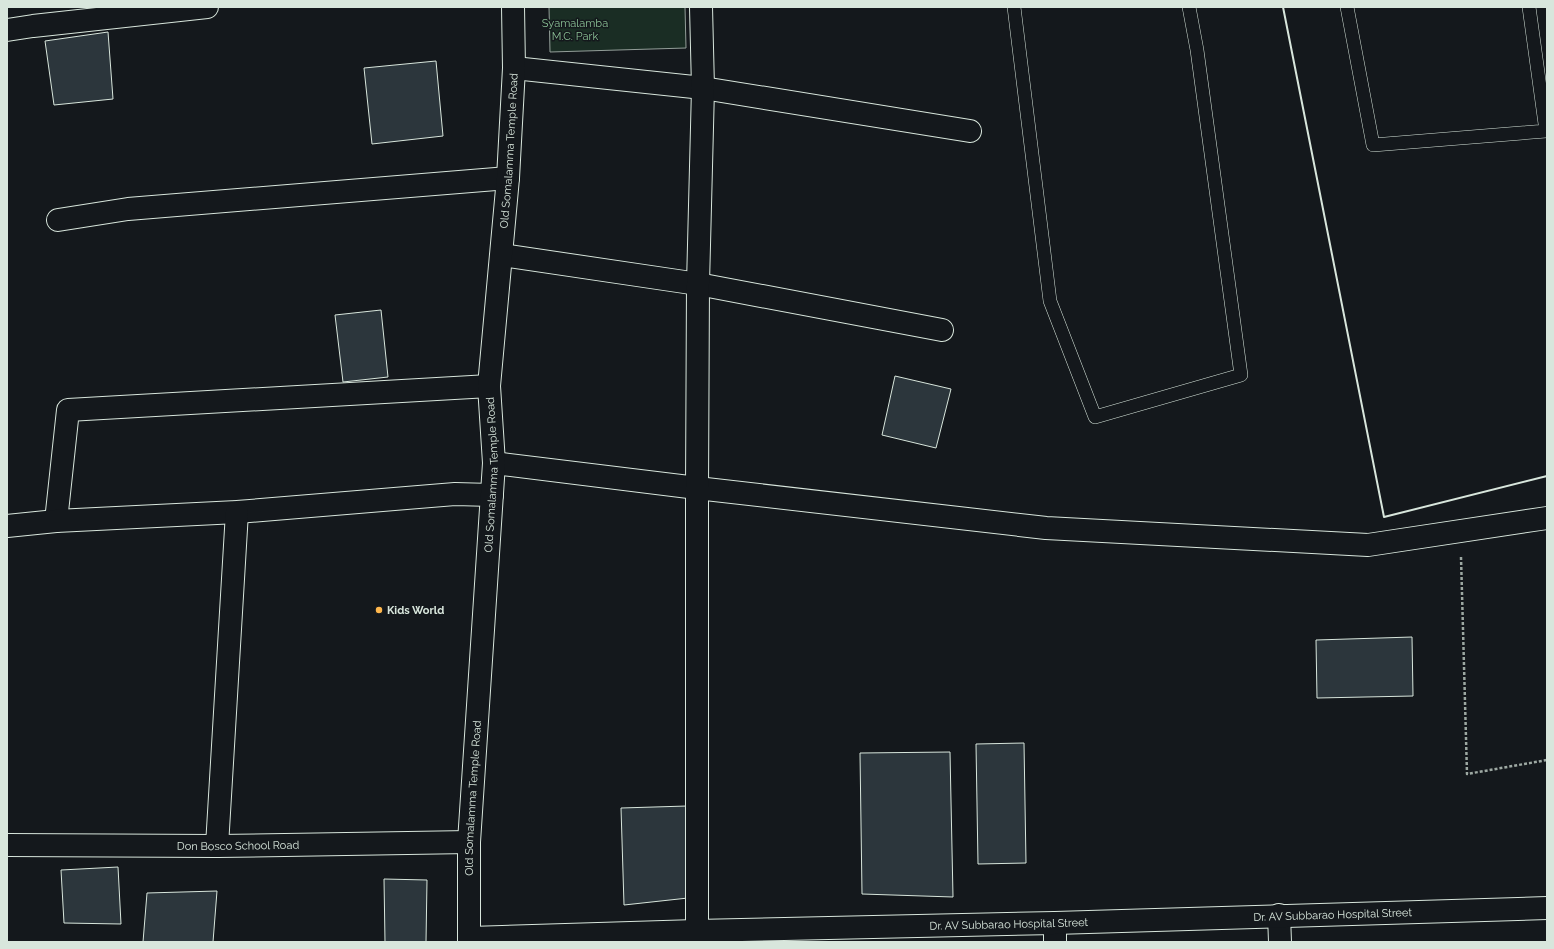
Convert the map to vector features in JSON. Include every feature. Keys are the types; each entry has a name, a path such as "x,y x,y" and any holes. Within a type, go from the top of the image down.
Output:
{"street":[{"path":"7,30 207,7"},
{"name":"Old Somalamma Temple Road","path":"470,940 470,842 494,463 490,386 508,178 514,68 513,7"},
{"path":"696,936 698,284 703,88 701,7"},
{"path":"514,68 703,88 970,131"},
{"path":"58,220 128,209 508,178"},
{"path":"502,255 698,284 942,330"},
{"path":"56,521 68,410 490,386"},
{"path":"494,463 697,488 1062,529 1368,545 1547,518"},
{"path":"7,526 56,521 237,512 455,494 492,495"},
{"path":"217,846 237,512"},
{"name":"Don Bosco School Road","path":"7,845 217,846 470,842"},
{"name":"Dr. AV Subbarao Hospital Street","path":"470,940 1055,932 1279,915 1547,908"},
{"path":"1279,915 1280,942"}],"lane":[{"path":"1014,7 1050,301 1095,416 1241,375 1197,50 1189,7"},
{"path":"1347,7 1373,145 1546,131 1530,7"}],"path":[{"path":"1460,531 1467,774 1547,760"}],"green space":[{"name":"Syamalamba M.C. Park","path":"549,7 685,7 686,48 550,52"}],"building":[{"path":"108,32 113,99 54,105 45,41"},
{"path":"436,61 443,136 372,144 364,68"},
{"path":"381,310 388,377 343,382 335,315"},
{"path":"895,376 951,389 936,448 882,435"},
{"path":"1412,637 1413,696 1317,698 1316,640"},
{"path":"1024,743 1026,863 978,864 976,744"},
{"path":"950,752 953,897 862,894 860,753"},
{"path":"687,806 688,898 624,905 621,808"},
{"path":"118,867 121,924 64,923 61,870"},
{"path":"384,879 427,880 426,942 385,942"},
{"path":"217,891 213,942 143,942 147,893"}],"wall":[{"path":"1283,7 1384,517 1547,476"}],"place":[{"name":"Kids World","path":"379,610"}]}
